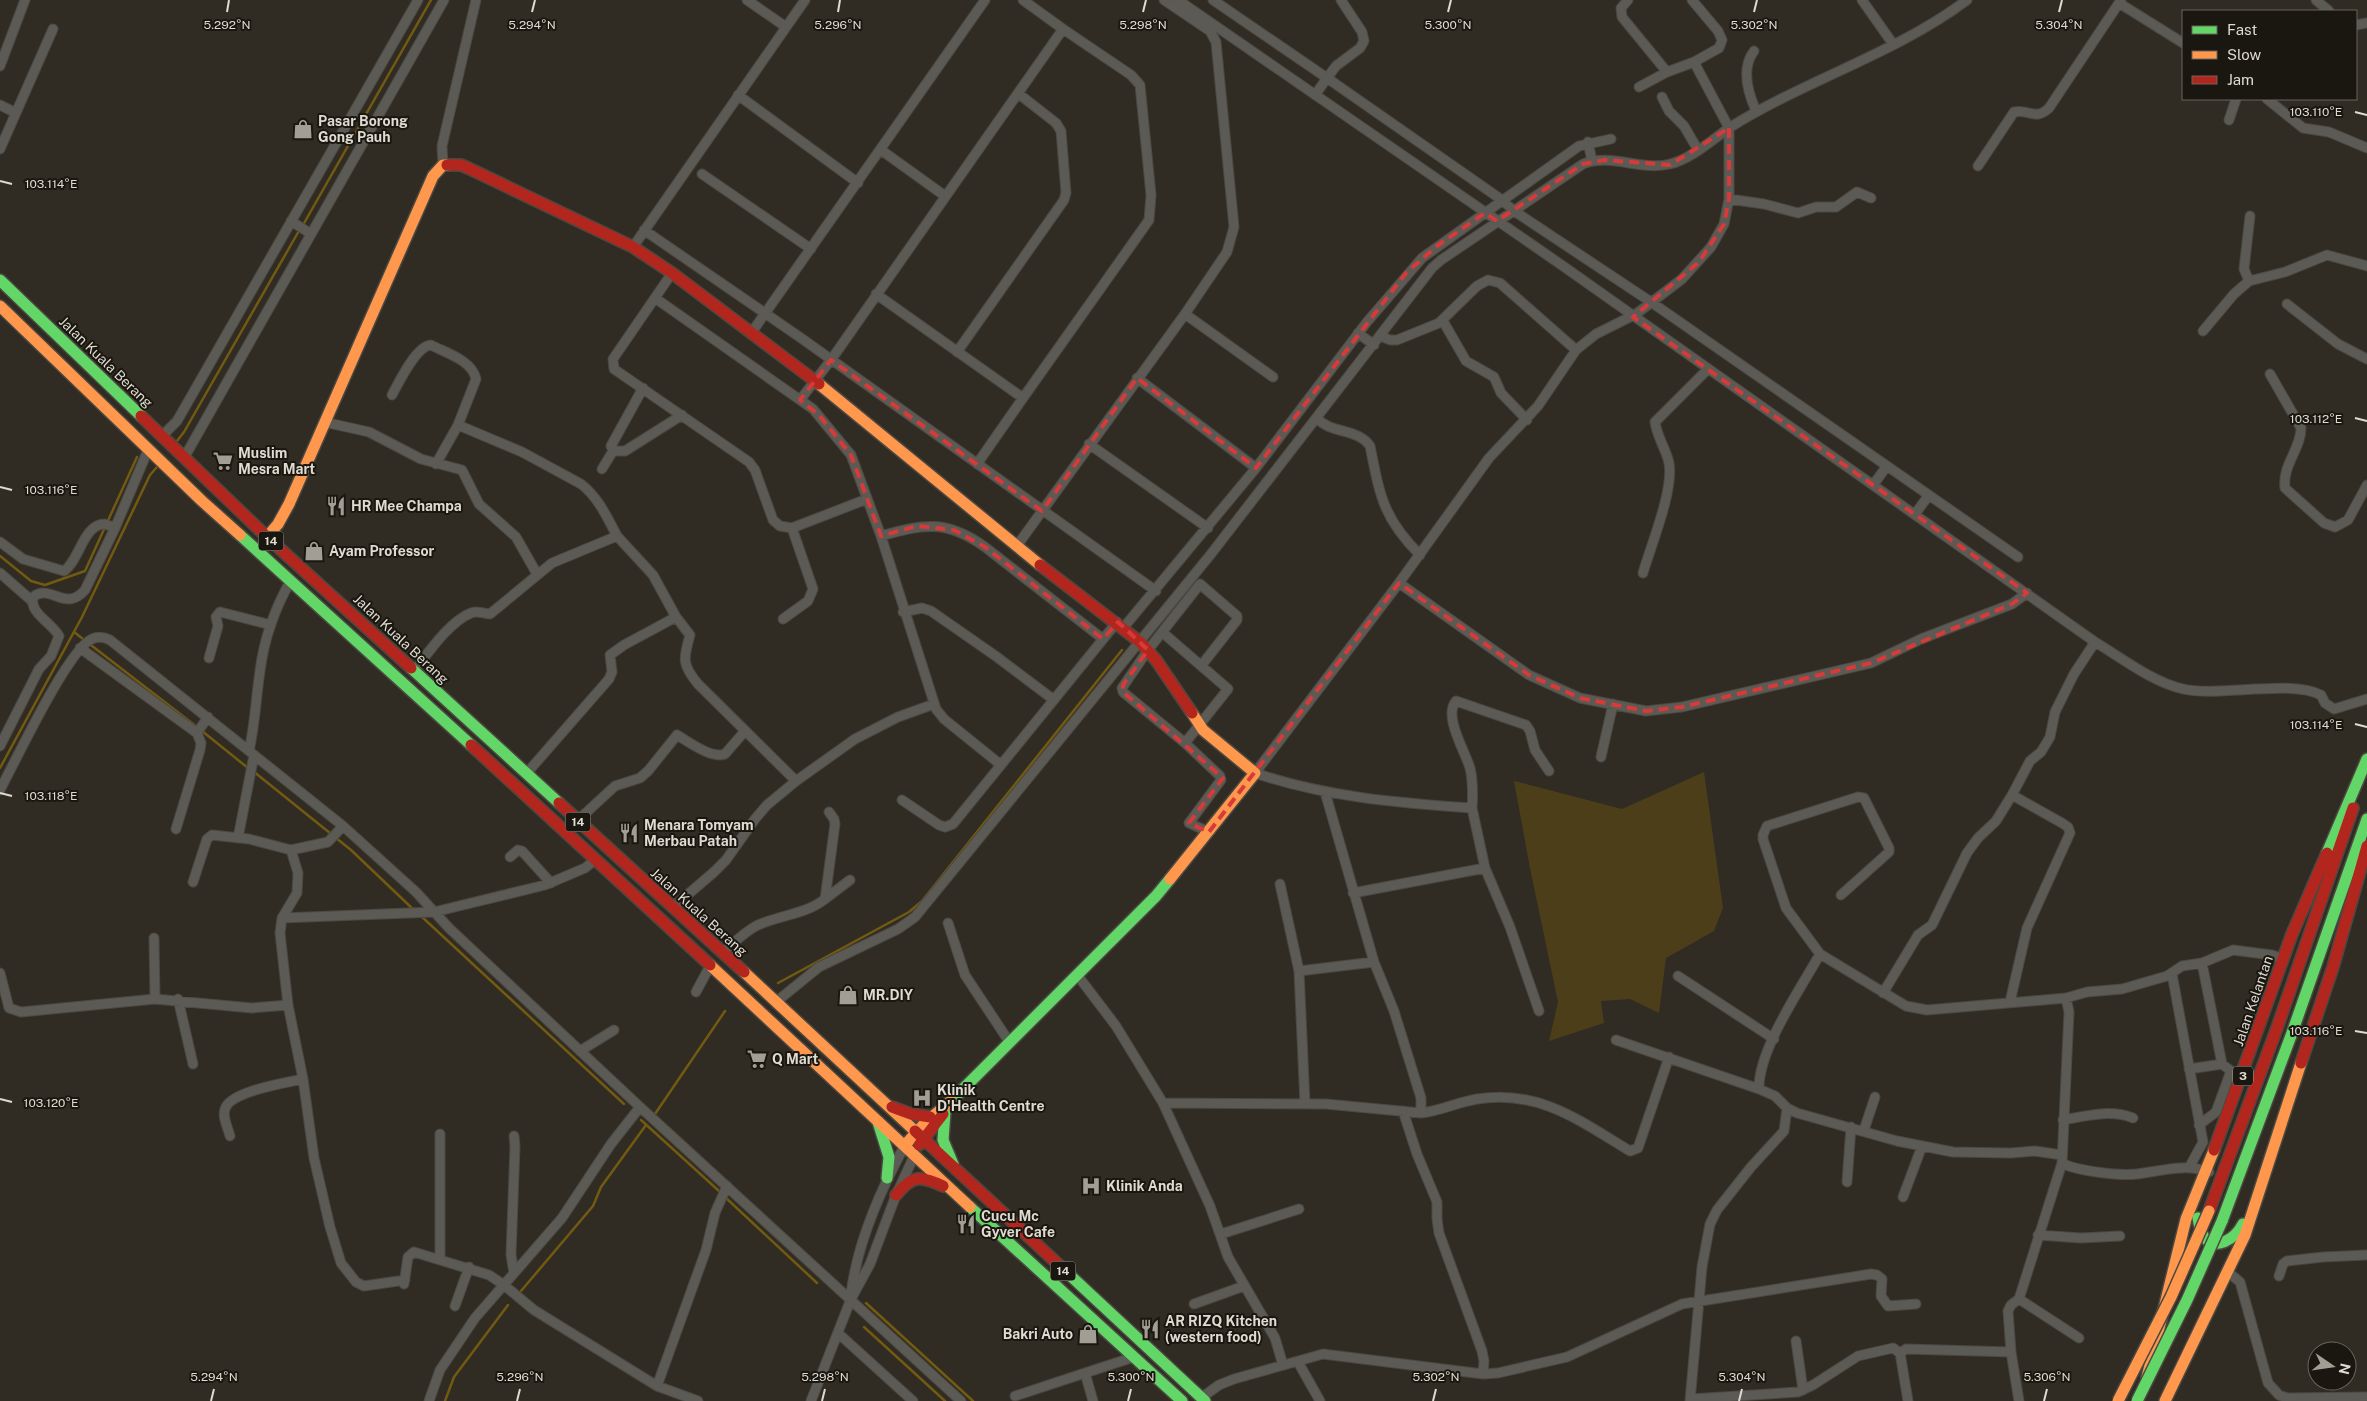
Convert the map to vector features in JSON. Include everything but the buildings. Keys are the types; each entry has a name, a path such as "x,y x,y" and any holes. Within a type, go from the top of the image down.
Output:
{"main road":[{"path":"267,537 278,524 289,504 433,176 443,165 460,165 633,247 672,273 816,381 1016,547 1121,625 1144,646 1200,726 1214,740 1255,773 1156,896 948,1107 918,1136 905,1145"},
{"name":"Jalan Kuala Berang","path":"0,280 267,537 776,1002 1203,1399"},
{"name":"14","path":"0,306 150,452 711,964 952,1190 1182,1401"},
{"path":"402,660 398,670 406,685"},
{"name":"Jalan Kelantan","path":"2142,1401 2171,1272 2186,1219 2208,1171 2283,959 2367,759"},
{"name":"3","path":"2118,1401 2171,1298 2209,1211 2367,770"},
{"name":"3","path":"2137,1401 2187,1300 2222,1221 2367,819"},
{"path":"2165,1401 2245,1235 2275,1145 2292,1086 2333,967 2367,846"},
{"path":"880,1098 903,1112 930,1117"},
{"path":"915,1154 918,1136 930,1117 948,1107"},
{"path":"948,1107 943,1140 958,1173"},
{"path":"877,1119 889,1157 887,1178"},
{"path":"2208,1171 2199,1214 2199,1228 2207,1239 2213,1242 2226,1242 2238,1235 2275,1145"},
{"path":"896,1196 903,1185 914,1178 927,1179 952,1190"}],"street":[{"path":"0,66 25,0"},
{"path":"163,438 177,421 418,0"},
{"path":"182,455 444,0"},
{"path":"443,165 442,146 476,0"},
{"path":"747,0 786,28"},
{"path":"633,247 805,0"},
{"path":"752,332 986,0"},
{"path":"977,464 1119,264 1149,220 1151,212 1140,85 1131,75 1023,0"},
{"path":"1016,547 1185,314 1227,252 1234,227 1216,42 1210,31 1164,0"},
{"path":"1178,0 1634,315 2095,642 2160,681 2183,689 2304,690 2321,695 2325,703 2334,709 2367,699"},
{"path":"1213,0 1508,206 2018,557"},
{"path":"1315,95 1336,66 1360,48 1364,41 1362,32 1342,0"},
{"path":"1628,0 1621,8 1622,17 1667,72"},
{"path":"1639,87 1667,72 1694,62 1716,50 1722,42 1718,31 1692,0"},
{"path":"1862,0 1893,44"},
{"path":"776,1002 819,967 898,929 915,917 1144,646 1372,344 1381,336 1432,268 1491,217 1508,206 1579,146 1604,160 1670,164 1698,150 1728,128 1756,111 1921,30 1967,0"},
{"path":"2316,0 2328,10"},
{"path":"1978,166 2014,112 2019,111 2036,115 2043,113 2049,108 2120,2 2182,42"},
{"path":"800,400 831,360 944,196 1019,94 1063,28"},
{"path":"0,149 53,29"},
{"path":"1754,51 1749,57 1747,69 1750,93 1756,111"},
{"path":"1472,808 1384,801 1325,792 1255,773 1420,555 1489,458 1527,420 1576,350 1596,334 1634,315 1682,278 1711,247 1724,224 1729,199 1728,128 1694,62"},
{"path":"957,352 1060,206 1066,193 1061,131 1056,124 1019,94"},
{"path":"738,95 858,183"},
{"path":"1662,97 1669,111 1684,126 1698,150"},
{"path":"2228,120 2236,100"},
{"path":"2268,100 2304,128 2329,132 2367,148"},
{"path":"0,105 16,112"},
{"path":"902,800 939,825 949,826 953,824 1103,639 1121,625 1156,591 1208,528 1360,335 1406,273 1422,258 1508,206 1567,174 1590,151 1611,139"},
{"path":"881,150 944,196"},
{"path":"702,174 812,249"},
{"path":"1729,199 1764,204 1798,213 1816,207 1836,207 1858,192 1871,198"},
{"path":"2249,280 2244,269 2250,216"},
{"path":"292,222 309,233"},
{"path":"644,230 766,314 1156,591"},
{"path":"2203,331 2234,294 2249,280 2285,272 2326,255 2367,266"},
{"path":"672,273 612,363 614,369 749,462 754,470 773,520 780,526 792,528 867,499"},
{"path":"1381,336 1389,340 1397,340 1417,334 1443,321 1477,286 1488,280 1495,281 1506,288 1576,350"},
{"path":"876,294 1023,398"},
{"path":"654,298 819,415 851,455 881,536 934,704 944,719 1001,765"},
{"path":"2287,304 2338,344 2367,359"},
{"path":"1185,314 1272,377"},
{"path":"1443,321 1466,361 1494,378 1501,393 1527,420"},
{"path":"1360,335 1372,344"},
{"path":"392,395 418,352 422,347 430,345 462,361 476,375 458,425 436,464"},
{"path":"1643,573 1669,488 1669,462 1661,444 1655,422 1708,369"},
{"path":"2270,374 2301,428 2301,435 2285,471 2284,488 2324,523 2335,527 2348,520 2367,484"},
{"path":"1137,378 1256,468"},
{"path":"602,469 612,451 611,446 643,388"},
{"path":"612,451 625,451 682,415"},
{"path":"1317,418 1323,426 1345,431 1366,441 1370,446 1384,506 1399,533 1420,555"},
{"path":"324,422 369,432 421,459 458,468 464,472 479,504 516,537 537,574"},
{"path":"458,425 522,452 588,489 602,507 617,536 653,575 676,617 690,636 685,656 686,671 796,781"},
{"path":"1089,444 1208,528"},
{"path":"32,601 35,595 41,593 69,600 80,596 85,590 110,526 150,452"},
{"path":"1873,485 1887,466"},
{"path":"1914,514 1929,495"},
{"path":"0,542 23,559 64,571 70,566 90,531 99,525 110,526"},
{"path":"881,536 917,526 929,525 964,534 985,547 1103,639"},
{"path":"783,619 808,601 813,589 792,528"},
{"path":"414,671 461,620 472,612 488,614 494,612 537,574 558,560 617,536"},
{"path":"0,573 32,601 35,611 54,627 59,636 52,657 38,668 0,746"},
{"path":"238,838 252,761 261,664 277,607 291,580"},
{"path":"1399,583 1529,675 1580,698 1646,711 1667,710 1871,663 1921,639 2012,604 2027,593"},
{"path":"1201,666 1237,620 1236,613 1200,584 1162,632 1144,646 1123,685 1123,692 1185,743 1221,778 1189,823 1209,832"},
{"path":"904,612 922,608 931,611 997,656 1054,700"},
{"path":"209,658 218,626 216,617 220,612 271,625"},
{"path":"526,774 609,679 612,672 610,655 624,645 676,617"},
{"path":"1162,632 1228,689 1185,743"},
{"path":"0,790 64,665 80,647 92,639 103,637 110,640 206,719 252,761 342,828 416,892 431,912 640,1107 962,1401"},
{"path":"1884,993 1918,935 1932,925 1967,853 1978,838 1996,821 2030,761 2041,752 2050,737 2055,712 2074,674 2095,642"},
{"path":"80,647 197,732 201,744 200,750 176,829"},
{"path":"52,657 64,665"},
{"path":"1539,1011 1510,927 1485,868 1472,808 1473,784 1470,769 1455,732 1452,711 1455,701 1526,725 1530,731 1535,750 1549,771"},
{"path":"672,908 726,860 755,819 796,781 855,739 898,717 934,704"},
{"path":"1601,757 1613,704"},
{"path":"197,732 206,719"},
{"path":"577,821 614,786 640,778 677,735 720,756 725,754 745,731"},
{"path":"1325,792 1374,962 1394,1011 1420,1098 1421,1112"},
{"path":"2010,1002 2027,928 2070,833 2068,828 2062,823 2012,795"},
{"path":"1841,895 1889,852 1889,848 1864,798 1858,797 1767,826 1763,839 1786,908 1820,954 1906,1006 1926,1010 2066,998 2087,992 2122,989 2172,974 2182,966 2202,963 2233,950 2272,955 2283,959"},
{"path":"825,899 835,824 829,812"},
{"path":"193,882 210,836 215,834 291,850 328,842 342,828"},
{"path":"291,850 298,874 297,892 282,918 280,933 288,1005 303,1079 322,1195 341,1263 351,1278 364,1286 404,1283 407,1261 410,1254 417,1252 469,1267 489,1275 534,1310 657,1386 698,1401"},
{"path":"510,857 518,850 522,851 551,883"},
{"path":"282,918 431,912 514,894 551,883 585,868 595,860"},
{"path":"1353,892 1485,868"},
{"path":"722,953 746,932 757,926 819,904 850,880"},
{"path":"1280,884 1299,971 1305,1104"},
{"path":"948,923 965,976 1010,1043"},
{"path":"154,938 155,999"},
{"path":"1759,1089 1759,1075 1780,1025 1820,954"},
{"path":"1299,971 1374,962"},
{"path":"2199,1125 2216,1112 2231,1071 2222,1064 2202,963"},
{"path":"696,992 711,964"},
{"path":"0,972 9,1008 21,1012 155,999 178,999 252,1008 288,1005"},
{"path":"2172,974 2202,1142 2190,1166"},
{"path":"1078,976 1122,1034 1163,1103 1221,1234 1228,1257 1275,1338 1283,1365"},
{"path":"1678,976 1774,1039"},
{"path":"2019,1401 2011,1352 2008,1311 2010,1305 2019,1299 2062,1159 2069,1012 2066,998"},
{"path":"178,999 193,1064"},
{"path":"580,1051 614,1030"},
{"path":"1616,1040 1759,1089 1775,1096 1787,1108 1797,1113 1922,1146 1953,1152 2011,1153 2035,1151 2062,1159 2072,1169 2134,1175 2190,1166 2208,1171"},
{"path":"1163,1103 1342,1105 1421,1112 1440,1110 1476,1099 1499,1097 1528,1098 1556,1107 1630,1151 1638,1148 1669,1057"},
{"path":"2189,1069 2222,1064"},
{"path":"230,1136 224,1114 227,1103 256,1090 303,1079"},
{"path":"1864,1130 1875,1097"},
{"path":"429,1401 436,1380 446,1361 475,1318 562,1218 611,1144 640,1107"},
{"path":"1787,1108 1784,1131 1751,1167 1717,1210 1710,1224 1706,1237 1699,1301 1691,1400 1774,1397 1799,1394 1858,1356 1893,1348 1900,1353 1908,1401"},
{"path":"1403,1111 1417,1154 1437,1202 1439,1233 1482,1351 1484,1362 1483,1374"},
{"path":"2064,1120 2101,1114 2122,1113 2133,1118"},
{"path":"1847,1182 1851,1127"},
{"path":"440,1134 440,1259"},
{"path":"514,1136 516,1146 511,1255 514,1273"},
{"path":"851,1299 854,1271 887,1178 905,1145"},
{"path":"1903,1197 1922,1146"},
{"path":"811,1401 839,1334 851,1299 870,1264 896,1196 915,1154"},
{"path":"657,1386 706,1250 715,1213 726,1186"},
{"path":"1221,1234 1299,1208"},
{"path":"2038,1235 2074,1238 2120,1236"},
{"path":"2279,1276 2283,1264 2287,1261 2323,1257 2367,1256"},
{"path":"455,1306 469,1267"},
{"path":"2228,1272 2240,1282 2262,1364 2268,1383 2273,1390 2279,1395 2296,1399 2367,1397"},
{"path":"1203,1399 1227,1382 1313,1356 1329,1354 1483,1374 1498,1373 1566,1357 1682,1304 1871,1274 1882,1279 1882,1296 1888,1306 1916,1304"},
{"path":"1194,1304 1244,1286"},
{"path":"2019,1299 2079,1338"},
{"path":"839,1334 913,1401"},
{"path":"1796,1341 1799,1394"},
{"path":"1900,1353 1906,1349 2011,1352"},
{"path":"1015,1396 1134,1357"},
{"path":"1298,1362 1320,1401"},
{"path":"1085,1373 1093,1401"}],"highlighted area":[{"path":"1729,128 1729,199 1724,224 1699,262 1633,317 2027,593 2012,604 1871,663 1682,707 1646,711 1580,698 1529,675 1399,583 1209,832 1189,823 1223,778 1123,692 1123,685 1148,650 1118,622 1103,639 985,547 954,530 917,526 881,536 851,455 819,415 800,400 831,360 1042,511 1137,378 1256,468 1406,273 1437,246 1485,213 1497,221 1583,164 1605,160 1670,165"}],"shaded area":[{"path":"1704,772 1723,908 1714,931 1666,958 1659,1013 1630,999 1601,1001 1604,1023 1549,1041 1558,1002 1514,781 1622,809"}],"waterway":[{"path":"303,225 431,0"},
{"path":"177,441 184,432 300,229"},
{"path":"0,556 31,581 45,585 85,571 137,457"},
{"path":"0,768 82,617 150,475 157,467"},
{"path":"74,632 197,727"},
{"path":"778,983 909,912 922,901 1122,650"},
{"path":"202,731 248,768"},
{"path":"253,771 351,850 415,911"},
{"path":"421,916 624,1104"},
{"path":"655,1114 725,1011"},
{"path":"641,1120 719,1191"},
{"path":"521,1291 593,1206 601,1187 646,1125"},
{"path":"726,1198 817,1283"},
{"path":"866,1303 973,1401"},
{"path":"445,1401 454,1377 508,1305"},
{"path":"864,1327 945,1401"}],"traffic: fast":[{"path":"0,280 141,416"},
{"path":"240,535 471,745"},
{"path":"411,668 559,803"},
{"path":"2327,853 2367,759"},
{"path":"2222,1221 2292,1033 2367,819"},
{"path":"951,1101 1156,896 1170,879"},
{"path":"945,1112 943,1140 953,1164"},
{"path":"878,1122 889,1157 887,1178"},
{"path":"970,1207 1182,1401"},
{"path":"2198,1218 2202,1234 2212,1243 2224,1242 2230,1239 2243,1224"},
{"path":"2137,1401 2187,1300 2222,1221"},
{"path":"1060,1266 1205,1401"}],"traffic: slow":[{"path":"267,537 278,524 289,504 433,176 443,165 447,165"},
{"path":"0,306 202,501 240,535"},
{"path":"819,384 1040,565"},
{"path":"1170,879 1255,773 1203,730 1192,713"},
{"path":"710,965 970,1207"},
{"path":"744,972 915,1131"},
{"path":"2165,1401 2245,1235 2301,1063"},
{"path":"905,1145 926,1122 951,1101"},
{"path":"2147,1377 2186,1219 2214,1150"},
{"path":"2118,1401 2171,1297 2209,1211"}],"traffic: jam":[{"path":"447,165 461,165 468,168 633,247 672,273 819,384"},
{"path":"141,416 267,537 411,668"},
{"path":"1040,565 1140,642 1156,660 1192,713"},
{"path":"471,745 710,965"},
{"path":"559,803 744,972"},
{"path":"2209,1211 2277,1028 2353,808"},
{"path":"2301,1063 2333,967 2367,846"},
{"path":"2214,1150 2292,934 2327,853"},
{"path":"892,1107 911,1114 930,1117"},
{"path":"919,1145 943,1114"},
{"path":"915,1131 1060,1266"},
{"path":"896,1195 912,1180 917,1179 929,1180 943,1186"}],"place":[{"name":"Pasar Borong Gong Pauh","path":"303,129"},
{"name":"Muslim Mesra Mart","path":"223,461"},
{"name":"HR Mee Champa","path":"336,506"},
{"name":"Ayam Professor","path":"314,551"},
{"name":"Menara Tomyam Merbau Patah","path":"629,833"},
{"name":"MR.DIY","path":"848,995"},
{"name":"Q Mart","path":"757,1059"},
{"name":"Klinik D'Health Centre","path":"922,1098"},
{"name":"Klinik Anda","path":"1091,1186"},
{"name":"Cucu Mc Gyver Cafe","path":"966,1224"},
{"name":"AR RIZQ Kitchen (western food)","path":"1150,1329"},
{"name":"Bakri Auto","path":"1088,1334"}]}
